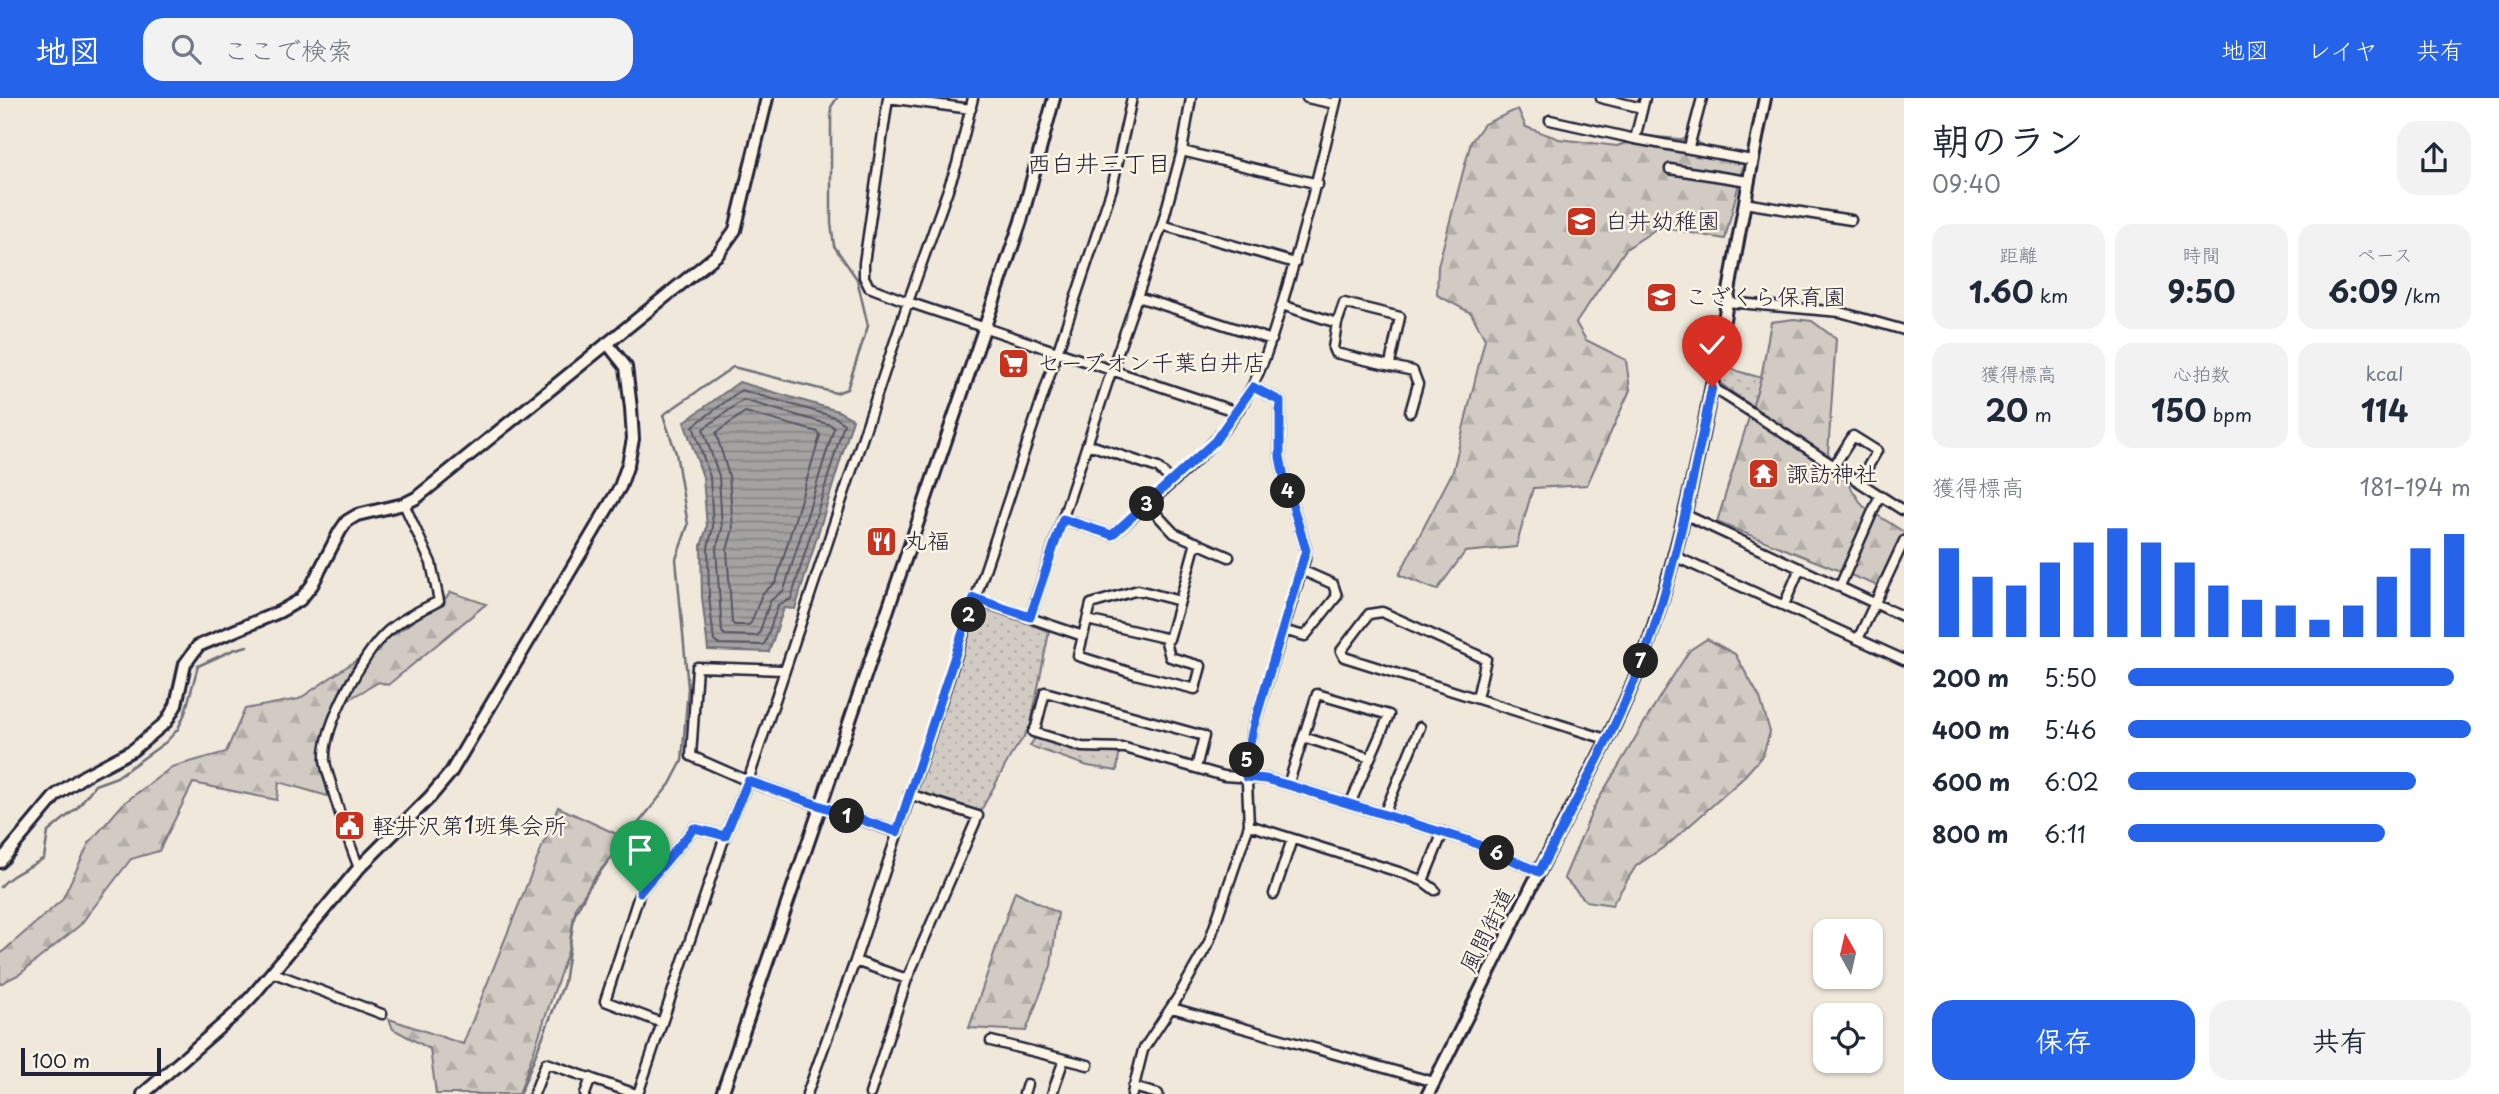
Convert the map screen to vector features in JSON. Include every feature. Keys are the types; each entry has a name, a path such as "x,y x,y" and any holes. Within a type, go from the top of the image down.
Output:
{"street":[{"path":"0,862 56,795 77,780 133,750 166,722 176,705 186,664 198,646 279,612 300,600 312,585 347,521 357,515 404,504 416,498 706,265 728,242 739,216 767,98"},
{"path":"971,109 888,98 864,263 864,277 869,287 983,328 1237,412"},
{"path":"534,1094 546,1063 637,1094 725,836 748,781 783,670 957,164 973,98"},
{"path":"722,1094 1021,221 1054,98"},
{"path":"807,1094 855,961 1112,188 1132,98"},
{"path":"1030,617 1162,225 1182,151 1192,98"},
{"path":"1063,519 1112,535 1215,441 1253,387 1272,340 1318,184 1336,101 1307,98"},
{"path":"1601,98 1642,108"},
{"path":"1635,139 1644,98"},
{"path":"1689,147 1702,98"},
{"name":"風間街道","path":"1428,1094 1606,739 1642,660 1686,515 1765,98"},
{"path":"1550,120 1635,139 1752,160"},
{"path":"1182,151 1318,184"},
{"path":"1670,169 1748,181"},
{"path":"1744,203 1851,220"},
{"path":"1162,225 1295,263"},
{"path":"1139,297 1272,340"},
{"path":"1727,302 1840,312 1904,330"},
{"path":"1390,364 1400,317 1344,303 1337,323 1333,348 1335,353 1413,371 1418,384 1410,412"},
{"path":"1282,306 1337,323"},
{"path":"143,1094 236,1013 274,973 359,868 430,797 451,772 620,487 633,439 631,408 626,367 607,343"},
{"path":"1158,1094 1133,1091 1143,1050 1172,1008 1209,942 1249,825 1246,763 1253,728 1306,550 1280,457 1280,401 1253,387"},
{"path":"1712,387 1904,511"},
{"path":"1834,466 1853,436 1877,451 1859,482"},
{"path":"1087,444 1158,468 1172,481"},
{"path":"1840,586 1880,495"},
{"path":"359,868 344,833 325,758 327,743 344,694 376,643 413,614 439,601 431,564 404,504"},
{"path":"1147,504 1174,533 1229,557"},
{"path":"1686,515 1904,617"},
{"path":"1858,639 1904,541"},
{"path":"1087,620 1169,639 1196,542"},
{"path":"1674,556 1904,660"},
{"path":"1784,605 1800,568"},
{"path":"1282,630 1306,635 1337,596 1333,584 1301,570"},
{"path":"1165,638 1170,657 1201,666 1195,689 1078,656 1091,604 1138,590 1180,601"},
{"path":"974,598 1083,636"},
{"path":"1477,698 1486,659 1382,612 1369,614 1341,651 1344,657 1606,739"},
{"path":"783,670 697,667 691,755 748,781 897,832"},
{"path":"1196,768 1204,736 1045,692 1037,727 1033,732 1082,747 1125,748 1224,776 1266,779 1288,785 1470,841 1539,872"},
{"path":"1288,785 1317,694 1389,715 1350,804"},
{"path":"1384,814 1420,727"},
{"path":"1303,737 1370,758"},
{"path":"870,1094 907,979 978,816 909,794"},
{"path":"1249,825 1423,881 1435,890"},
{"path":"662,1023 605,1001 640,892 694,828 725,836"},
{"path":"1423,881 1443,832"},
{"path":"1274,894 1292,839"},
{"path":"855,961 907,979"},
{"path":"274,973 382,1014"},
{"path":"1172,1008 1434,1082"},
{"path":"991,1041 1088,1065"},
{"path":"1052,1094 1064,1059"},
{"path":"585,1094 590,1078"},
{"path":"1024,1094 1027,1084"}],"green space":[{"path":"1518,109 1526,127 1559,139 1617,146 1646,136 1691,140 1744,163 1725,239 1659,227 1626,249 1576,323 1586,340 1626,360 1630,390 1587,485 1533,488 1516,547 1465,552 1437,590 1399,575 1453,471 1485,339 1471,313 1437,295 1438,266 1471,142 1484,124"},
{"path":"1794,319 1812,321 1836,339 1828,453 1863,506 1904,532 1904,545 1878,586 1717,522 1761,378 1771,322"},
{"path":"1723,367 1779,383 1763,415 1720,383"},
{"path":"451,592 486,604 388,685 379,682 346,701 322,741 324,773 331,797 279,782 277,800 193,783 159,851 131,859 80,925 20,974 0,984 0,954 62,900 89,843 124,803 172,767 226,752 245,709 299,699 443,601"},
{"path":"975,600 1049,632 1030,728 1010,757 978,816 915,790"},
{"path":"1707,639 1735,654 1760,698 1770,732 1763,755 1741,780 1670,843 1636,866 1612,905 1586,901 1564,878 1594,807 1690,650"},
{"path":"1036,736 1085,751 1106,750 1119,754 1117,771 1088,766 1030,746"},
{"path":"558,807 625,838 576,906 570,945 519,1094 436,1094 430,1049 393,1029 389,1019 463,1044"},
{"path":"1015,891 1058,913 1051,966 1026,1031 969,1028"}],"water":[{"path":"739,382 838,411 853,419 795,609 784,608 769,652 708,650 702,597 701,546 707,527 703,477 684,422"}],"waterway":[{"path":"520,1094 564,983 574,916 592,881 670,784 682,761 688,688 676,559 688,525 676,453 663,415 733,367 836,393 847,389 868,326 857,279 834,246 831,223 831,107 837,98"},
{"path":"0,887 44,858 48,832 77,808 95,785 117,777 166,742 178,729 198,666 247,646"}],"place":[{"name":"白井幼稚園","path":"1582,221"},
{"name":"こざくら保育園","path":"1662,297"},
{"name":"セーブオン千葉白井店","path":"1014,363"},
{"name":"諏訪神社","path":"1763,474"},
{"name":"丸福","path":"881,541"},
{"name":"軽井沢第1班集会所","path":"349,826"}],"district":[{"name":"西白井三丁目","path":"1099,164"}],"route":[{"path":"640,892 694,828 725,836 748,781 897,832 974,598 1030,617 1063,519 1112,535 1215,441 1253,387 1280,401 1280,457 1306,550 1253,728 1246,777 1266,779 1396,817 1470,841 1539,872 1620,711 1653,631 1686,515 1712,387"}]}
